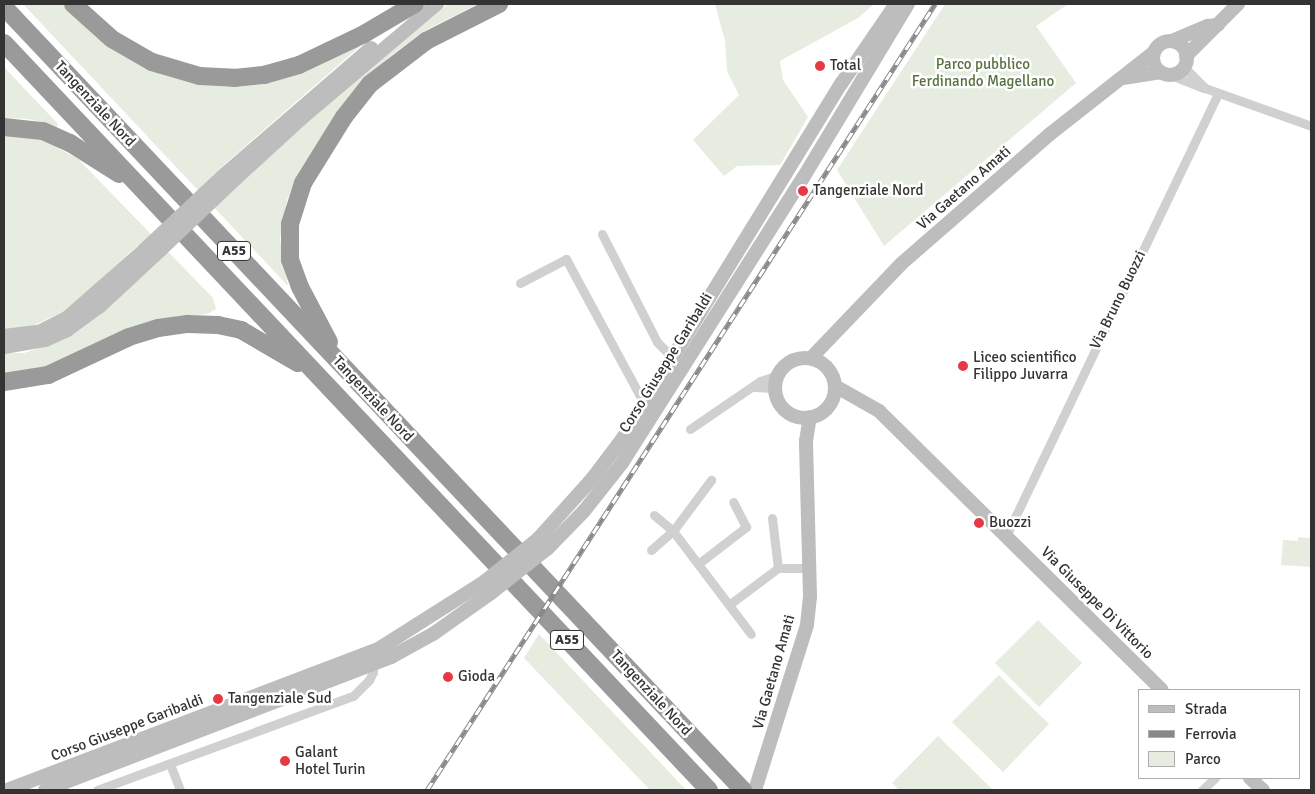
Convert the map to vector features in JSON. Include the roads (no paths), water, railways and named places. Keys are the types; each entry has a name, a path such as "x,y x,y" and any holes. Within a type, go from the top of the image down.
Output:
{"highway":[{"path":"73,4 112,39 152,62 192,74 234,78 264,75 305,63 358,37 415,4"},
{"path":"340,363 300,287 290,260 290,224 303,183 344,117 370,84 426,41 498,5"},
{"name":"Tangenziale Nord","path":"4,7 743,790"},
{"name":"Tangenziale Nord","path":"4,43 709,790"},
{"path":"4,127 43,131 137,184"},
{"path":"4,382 48,375 129,337 158,328 188,324 218,325 241,330 318,376"}],"street":[{"path":"4,347 45,340 67,330 99,307 147,255 344,68 426,4"},
{"path":"229,178 437,4"},
{"path":"886,21 887,4"},
{"name":"Corso Giuseppe Garibaldi","path":"542,544 645,405 841,84 896,4"},
{"name":"Corso Giuseppe Garibaldi","path":"45,790 372,659 417,627 488,588 584,510 622,463 802,178 908,4"},
{"path":"1166,74 1185,62 1238,4"},
{"path":"1218,25 1208,26 1172,41 1162,42 1153,53 1154,64 1166,74 1198,88 1205,88 1311,126"},
{"path":"1172,41 1181,45 1185,62 1205,88"},
{"name":"Via Gaetano Amati","path":"811,358 839,331 901,264 1153,53"},
{"name":"Via Gaetano Amati","path":"1120,79 1136,74 1166,74"},
{"name":"Via Bruno Buozzi","path":"1006,536 1218,93"},
{"path":"602,234 657,342 674,359"},
{"path":"4,336 39,332 68,317 147,255"},
{"path":"520,283 566,259 645,405"},
{"path":"830,372 811,358 788,363 777,382 782,406 804,417 823,412 831,402 835,386 830,372 839,331"},
{"path":"690,429 754,387 777,382"},
{"path":"754,387 777,382"},
{"name":"Via Giuseppe Di Vittorio","path":"835,386 854,399 879,411 1161,689"},
{"path":"831,402 854,399"},
{"name":"Via Gaetano Amati","path":"755,790 771,745 807,626 809,568 804,417"},
{"path":"651,550 673,531 711,480"},
{"path":"698,564 746,527 733,502"},
{"path":"654,516 673,531 751,634"},
{"path":"772,518 778,568"},
{"path":"730,604 778,568 809,568"},
{"path":"97,790 353,696 369,680 372,659"},
{"name":"Corso Giuseppe Garibaldi","path":"6,790 372,659"},
{"path":"170,764 180,790"},
{"path":"1202,790 1214,779"},
{"path":"1251,779 1263,790"}],"railway":[{"path":"427,790 935,4"}],"place":[{"name":"Total","path":"820,66"},
{"name":"Tangenziale Nord","path":"803,191"},
{"name":"Liceo scientifico Filippo Juvarra","path":"963,366"},
{"name":"Buozzi","path":"979,523"},
{"name":"Gioda","path":"448,677"},
{"name":"Tangenziale Sud","path":"218,699"},
{"name":"Galant Hotel Turin","path":"285,761"}],"park label":[{"name":"Parco pubblico Ferdinando Magellano","path":"983,72"}]}
